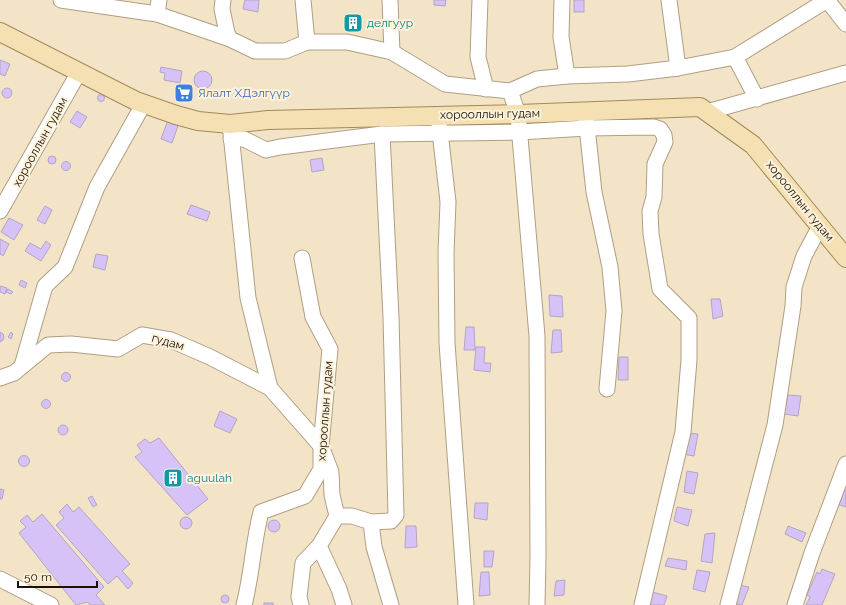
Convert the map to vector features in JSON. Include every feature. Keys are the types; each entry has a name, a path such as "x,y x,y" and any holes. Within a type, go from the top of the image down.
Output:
{"main road":[{"name":"хорооллын гудам","path":"0,32 144,103 230,132 268,120 440,124 518,114 586,120 700,107 753,145 846,258"}],"street":[{"path":"61,0 158,7 255,51 285,51 307,42 347,42 392,52 445,84 510,91 537,79 568,76 628,74 678,68 734,57 827,0 846,24"},
{"path":"223,0 222,9 227,33 230,39"},
{"path":"303,0 307,42"},
{"path":"390,0 392,52"},
{"path":"480,0 478,57 486,89"},
{"path":"562,0 561,37 568,76"},
{"path":"669,0 678,68"},
{"path":"734,57 757,99"},
{"name":"хорооллын гудам","path":"0,211 80,72"},
{"path":"707,112 846,73"},
{"path":"510,91 518,114 537,336 537,605"},
{"path":"22,366 45,286 65,267 97,186 144,103"},
{"path":"230,132 266,150 382,134 440,124 519,132 586,120 654,126 660,129 664,135 665,142 655,164 654,197 650,211 651,234 660,289 690,318 689,360 684,432 642,605"},
{"path":"586,120 594,192 610,267 614,311 607,389"},
{"path":"440,124 448,202 446,253 447,343 466,605"},
{"path":"230,132 248,298 270,388 321,446 331,472 332,495 337,516 320,546 303,563 299,597 301,605"},
{"path":"337,516 352,516 371,522 391,520 396,515 391,317 382,134"},
{"path":"728,605 775,425 793,306 794,287 804,256 820,226"},
{"name":"хорооллын гудам","path":"244,605 250,583 256,537 262,512 305,496 321,469 321,446 330,349 313,317 302,258"},
{"name":"гудам","path":"0,378 14,373 48,345 71,344 118,349 142,335 171,340 210,357 270,388"},
{"path":"795,605 846,464"},
{"path":"371,522 374,547 391,605"},
{"path":"320,546 340,589 344,605"},
{"path":"0,579 51,605"}],"building":[{"path":"245,0 259,0 258,12 243,9"},
{"path":"434,0 446,0 445,6 434,5"},
{"path":"574,0 584,0 584,12 574,12"},
{"name":"делгуур","path":"349,19 357,19 357,26 349,26"},
{"path":"0,60 10,64 5,76 0,74"},
{"path":"161,67 182,71 180,83 164,80 165,73 160,72"},
{"path":"203,71 209,74 212,80 209,86 203,89 197,86 194,80 197,74"},
{"path":"5,88 9,88 12,93 9,98 5,98 2,95 2,91"},
{"path":"101,94 104,95 104,101 101,102 98,101 97,98 98,95"},
{"path":"77,111 87,117 80,128 70,122"},
{"path":"168,120 179,123 172,143 161,139"},
{"path":"50,156 54,156 56,160 54,164 50,164 48,162 48,158"},
{"path":"322,158 324,170 312,172 310,160"},
{"path":"64,162 68,162 70,166 68,170 64,170 62,168 62,164"},
{"path":"191,205 210,212 207,221 187,214"},
{"path":"45,206 52,210 45,224 37,220"},
{"path":"9,218 23,225 14,240 1,232"},
{"path":"0,239 9,244 3,256 0,254"},
{"path":"46,241 51,245 41,261 25,251 30,243 41,249"},
{"path":"96,254 108,256 105,270 93,267"},
{"path":"21,280 27,283 25,288 19,285"},
{"path":"0,286 7,288 5,294 0,292"},
{"path":"8,289 13,292 11,294 6,292"},
{"path":"549,295 562,296 563,317 550,316"},
{"path":"711,299 720,299 723,316 713,319"},
{"path":"466,327 474,327 475,350 464,350"},
{"path":"553,330 561,330 562,352 551,353"},
{"path":"0,332 4,337 0,342"},
{"path":"11,332 13,334 11,339 8,337"},
{"path":"476,347 485,347 484,363 491,363 490,372 474,370"},
{"path":"619,357 628,357 628,380 618,380"},
{"path":"64,373 68,373 70,377 68,381 64,381 62,379 62,375"},
{"path":"788,395 801,396 798,416 784,414"},
{"path":"46,399 51,404 46,409 41,404"},
{"path":"220,411 237,419 230,433 214,426"},
{"path":"63,425 68,430 63,435 58,430"},
{"path":"687,433 698,434 694,456 683,454"},
{"name":"aguulah","path":"159,438 208,499 187,515 135,457 142,452 137,445 145,439 150,443"},
{"path":"22,456 26,456 28,457 28,465 22,466 19,463 19,459"},
{"path":"687,471 698,473 694,494 684,492"},
{"path":"846,486 846,507 839,505"},
{"path":"0,489 4,490 2,499 0,499"},
{"path":"92,496 97,505 93,507 88,498"},
{"path":"475,503 488,503 487,520 474,518"},
{"path":"67,504 73,512 79,507 130,564 122,571 133,583 128,589 117,576 108,584 56,525 64,518 59,512"},
{"path":"677,507 692,510 688,526 674,521"},
{"path":"42,514 104,587 96,595 105,605 90,605 88,602 76,605 19,533 26,527 20,521 27,515 33,522"},
{"path":"184,517 188,517 192,523 188,529 184,529 180,525 180,521"},
{"path":"272,520 276,520 280,526 276,532 272,532 268,528 268,524"},
{"path":"406,526 416,526 417,547 405,548"},
{"path":"788,526 806,533 802,542 785,534"},
{"path":"715,533 712,563 701,561 705,534"},
{"path":"484,551 494,551 492,567 484,567"},
{"path":"668,558 687,561 686,570 665,566"},
{"path":"822,569 835,574 822,605 806,605 810,597 807,595 817,572 820,574"},
{"path":"697,570 710,572 705,592 693,589"},
{"path":"481,572 489,572 490,595 479,596"},
{"path":"565,580 564,595 554,596 556,581"},
{"path":"739,585 749,587 742,605 731,603"},
{"path":"652,592 667,596 664,605 650,605"},
{"path":"223,595 227,595 229,599 227,603 223,603 221,601 221,597"},
{"path":"264,603 273,603 273,605 264,605"}],"place":[{"name":"делгуур","path":"353,23"},
{"name":"Ялалт ХДэлгүүр","path":"184,93"},
{"name":"aguulah","path":"173,478"}]}
